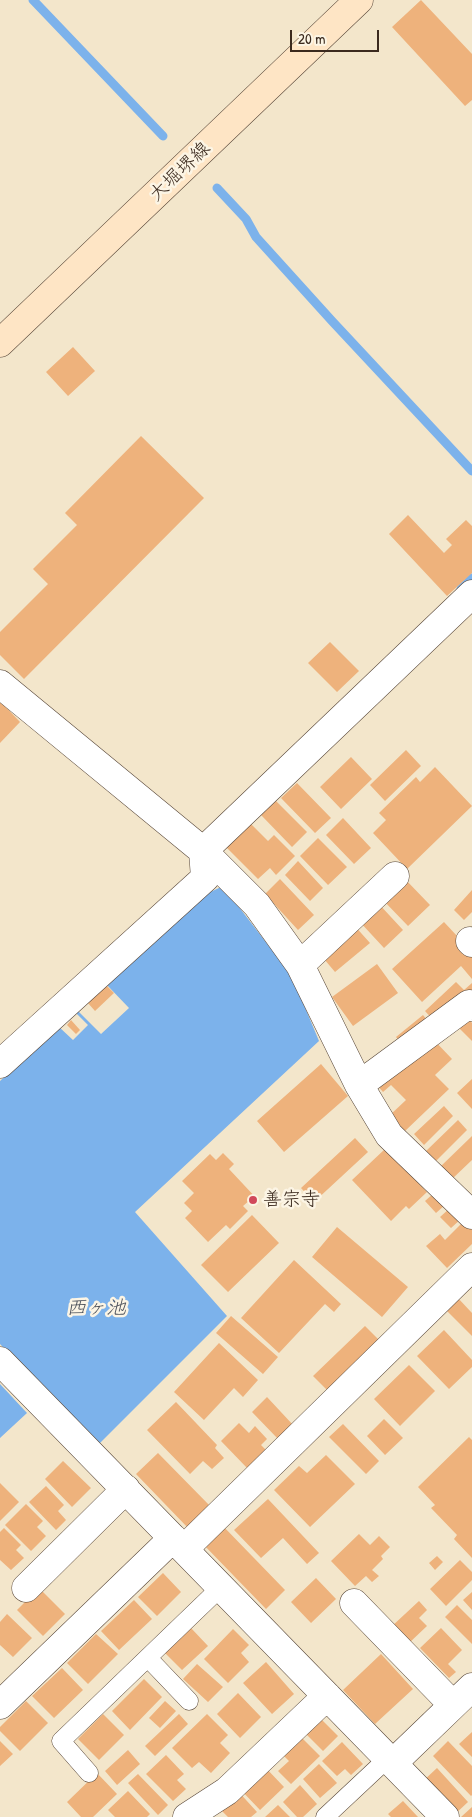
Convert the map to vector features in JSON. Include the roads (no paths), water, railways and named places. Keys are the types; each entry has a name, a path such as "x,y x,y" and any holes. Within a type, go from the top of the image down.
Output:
{"main road":[{"name":"大堀堺線","path":"0,343 359,0"}],"street":[{"path":"203,851 472,594"},
{"path":"0,684 203,851 257,905 300,965 359,1085 389,1135 472,1215"},
{"path":"0,1064 205,878 203,851"},
{"path":"300,965 395,876"},
{"path":"359,1085 469,1004 472,1007"},
{"path":"0,1704 468,1279"},
{"path":"0,1361 445,1817"},
{"path":"26,1588 126,1489"},
{"path":"354,1603 462,1696 390,1760"},
{"path":"187,1817 227,1791 327,1696"}],"lane":[{"path":"90,1773 61,1741 221,1586"},
{"path":"148,1658 189,1702"},
{"path":"325,1817 390,1760"}],"water":[{"name":"西ヶ池","path":"221,887 232,898 292,976 319,1041 135,1212 227,1316 97,1446 0,1344 0,1081 58,1026 73,1040 88,1025 74,1011 76,1009 101,1034 129,1008 106,984 204,895"},
{"path":"0,1384 27,1413 0,1438"}],"waterway":[{"path":"33,0 163,136"},
{"path":"217,188 246,219 256,237 472,471"},
{"path":"461,589 472,578"}],"place":[{"name":"善宗寺","path":"253,1200"}]}
